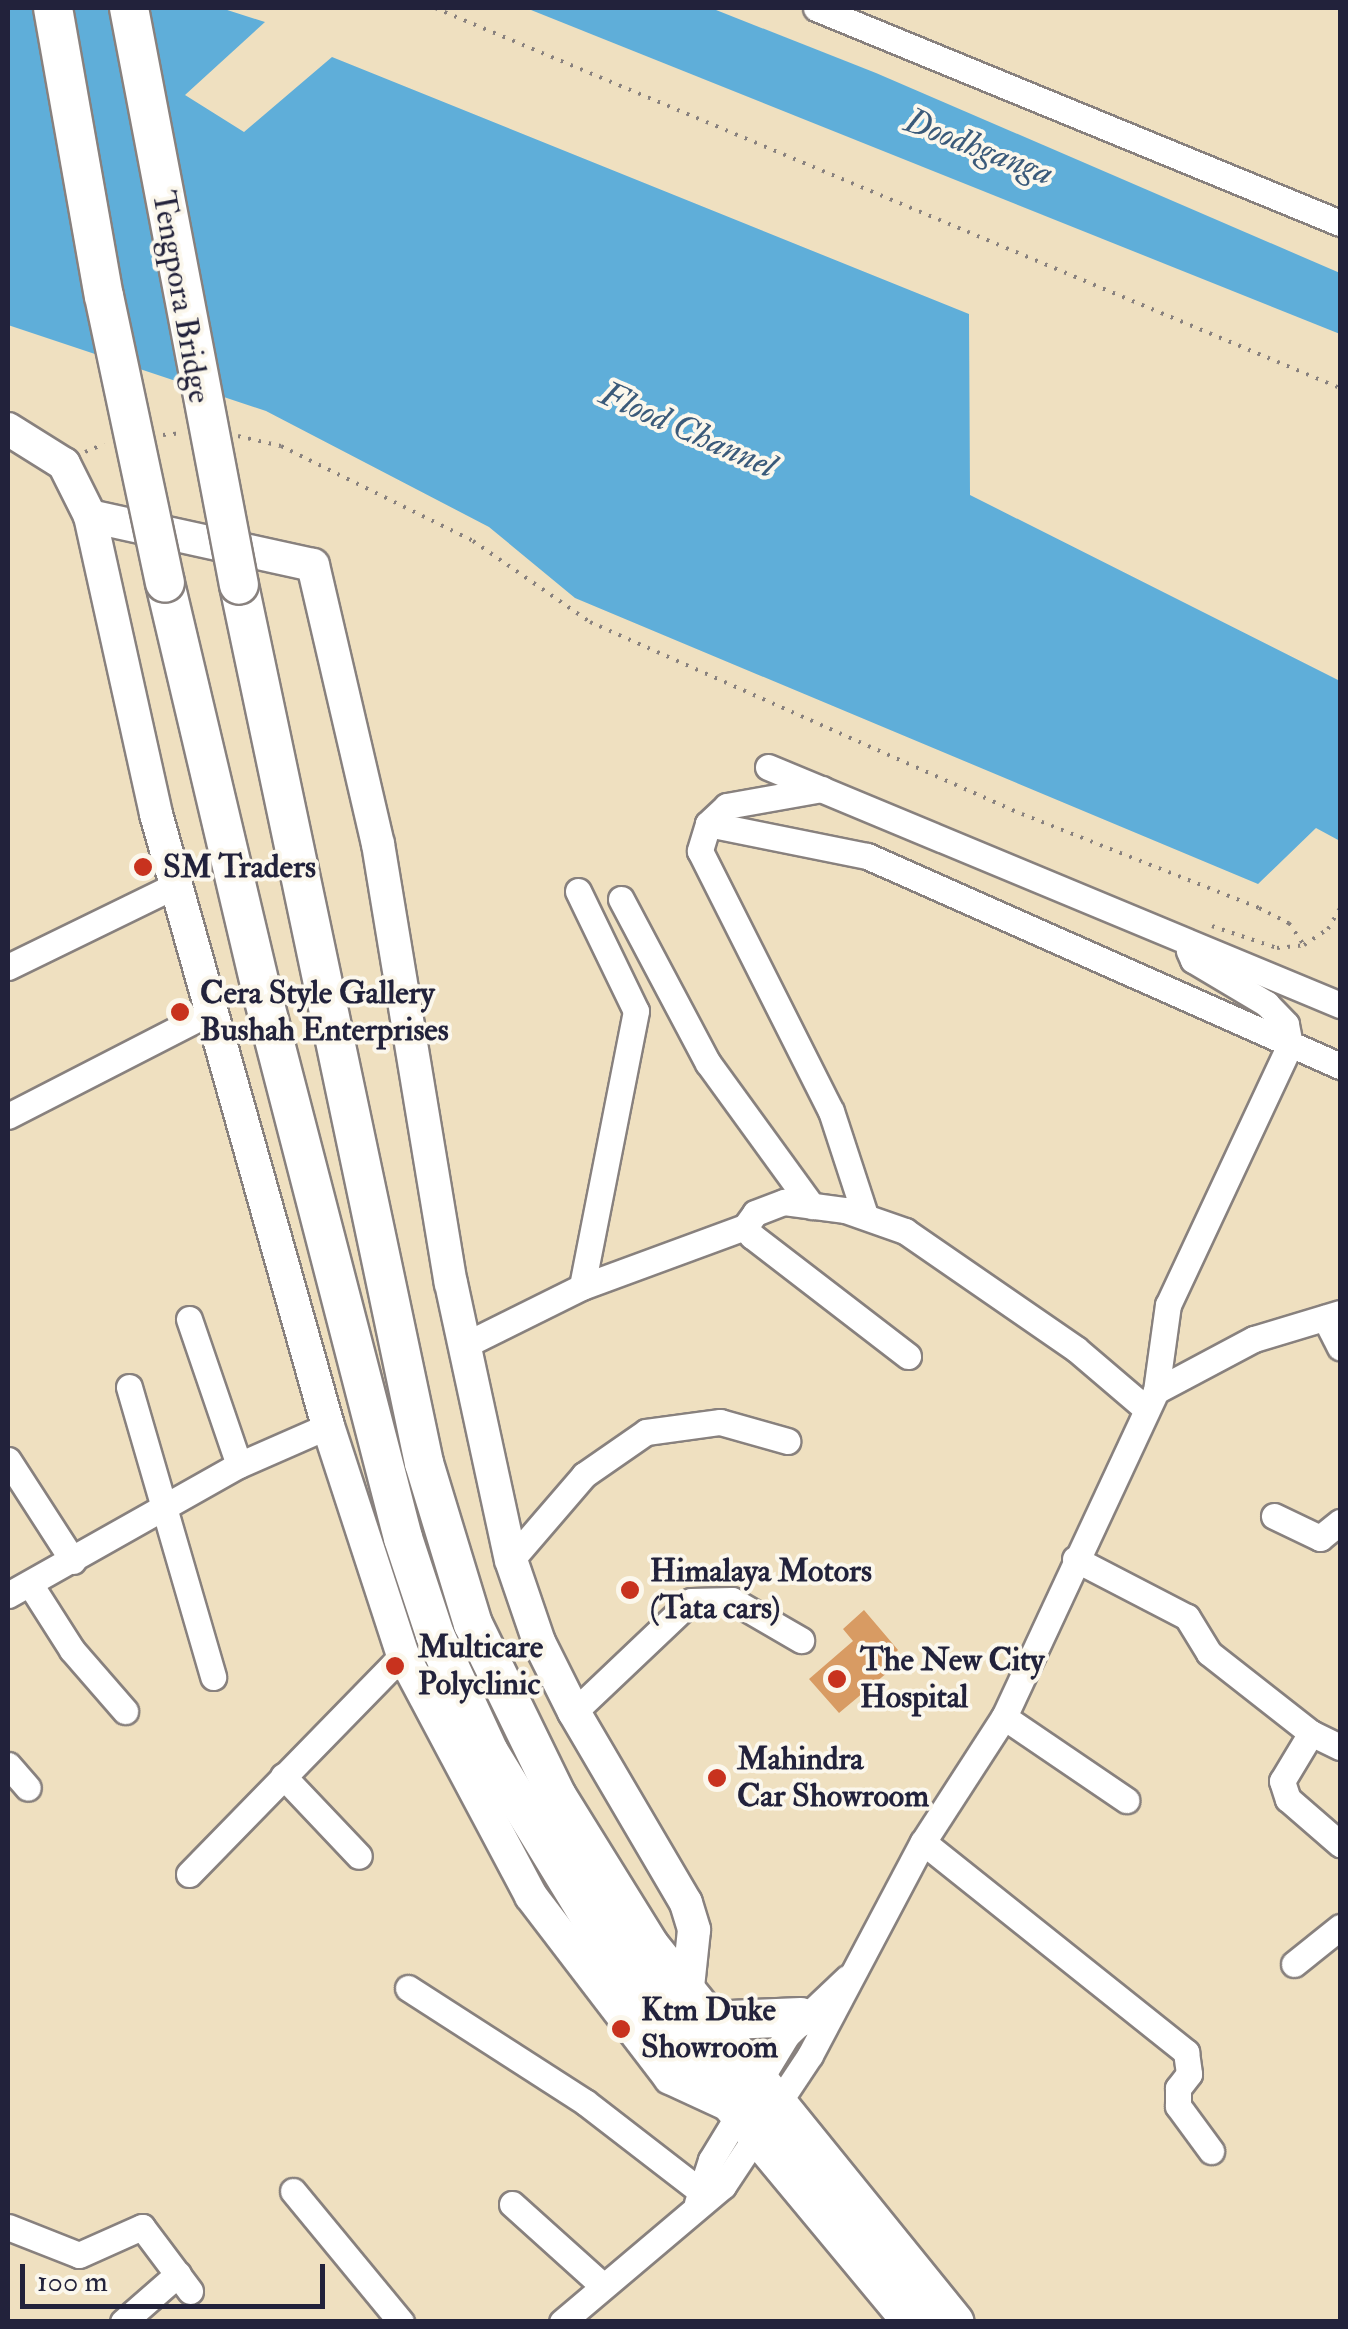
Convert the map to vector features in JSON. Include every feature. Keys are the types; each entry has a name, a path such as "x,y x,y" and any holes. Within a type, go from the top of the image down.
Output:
{"highway":[{"path":"53,8 104,296 165,583 260,985 403,1538 435,1634 489,1752 550,1858 659,2017 955,2322"},
{"name":"Tengpora Bridge","path":"129,8 239,584 416,1428 456,1574 496,1678 557,1796 696,2009 752,2110"},
{"path":"696,2009 801,2018"},
{"path":"752,2110 906,2320"}],"main road":[{"path":"8,430 64,464 90,516 108,614 176,885 328,1426 403,1655 498,1843 563,1941 670,2078 752,2110"},
{"path":"90,516 313,565 378,844 463,1346 511,1560 539,1642 574,1712 686,1903 694,1930 696,2009"}],"street":[{"path":"816,8 1340,223"},
{"path":"768,766 1340,1005"},
{"path":"822,789 727,806 708,824 700,851 830,1111 865,1216"},
{"path":"708,824 867,856 1340,1066"},
{"path":"8,968 176,885"},
{"path":"578,890 636,1010 582,1286"},
{"path":"621,899 708,1063 812,1206"},
{"path":"752,2110 820,2039 922,1842 1004,1717 1150,1399 1168,1305 1290,1045 1286,1024 1268,1004 1193,960 1184,941"},
{"path":"8,1116 212,1011"},
{"path":"463,1346 582,1286 745,1227 768,1203 812,1206 865,1216 932,1248 1150,1399"},
{"path":"745,1227 908,1356"},
{"path":"1150,1399 1254,1339 1333,1315 1340,1347"},
{"path":"189,1319 239,1465"},
{"path":"129,1387 214,1677"},
{"path":"511,1560 584,1475 646,1432 720,1422 787,1440"},
{"path":"124,1711 19,1589 239,1465 328,1426"},
{"path":"8,1460 73,1561"},
{"path":"1274,1516 1320,1538 1340,1522"},
{"path":"1075,1559 1187,1617 1210,1653 1311,1733 1340,1747"},
{"path":"574,1712 691,1600 732,1600 800,1640"},
{"path":"189,1874 403,1655"},
{"path":"1004,1717 1126,1800"},
{"path":"1311,1733 1282,1781 1288,1800 1340,1844"},
{"path":"8,1765 28,1788"},
{"path":"283,1776 359,1856"},
{"path":"922,1842 1186,2052 1188,2074 1178,2088 1178,2106 1211,2151"},
{"path":"1294,1964 1340,1926"},
{"path":"562,2322 697,2202 723,2186 752,2110 801,2018 851,1975"},
{"path":"408,1988 586,2102 697,2202"},
{"path":"293,2191 401,2322"},
{"path":"512,2204 603,2286"},
{"path":"8,2227 79,2255 142,2226 184,2282 124,2322"}],"path":[{"path":"435,8 1340,388"},
{"path":"158,435 191,434"},
{"path":"223,435 280,446 473,541 590,622 1022,814 1259,908 1289,923 1304,945"},
{"path":"64,464 106,443"},
{"path":"1184,941 1192,929 1219,925 1277,948 1304,945 1328,929 1340,908"}],"water":[{"name":"Flood Channel","path":"8,8 221,8 265,22 185,95 244,132 332,57 969,314 970,495 1340,681 1340,841 1316,828 1258,884 575,598 489,527 266,411 8,325"},
{"name":"Doodhganga","path":"526,8 711,8 876,73 1340,273 1340,334"}],"building":[{"path":"864,1610 898,1650 894,1654 900,1662 839,1713 809,1679 853,1641 843,1629"}],"place":[{"name":"SM Traders","path":"143,867"},
{"name":"Cera Style Gallery Bushah Enterprises","path":"180,1012"},
{"name":"Himalaya Motors (Tata cars)","path":"630,1590"},
{"name":"Multicare Polyclinic","path":"395,1666"},
{"name":"The New City Hospital","path":"837,1679"},
{"name":"Mahindra Car Showroom","path":"717,1778"},
{"name":"Ktm Duke Showroom","path":"621,2029"}]}
